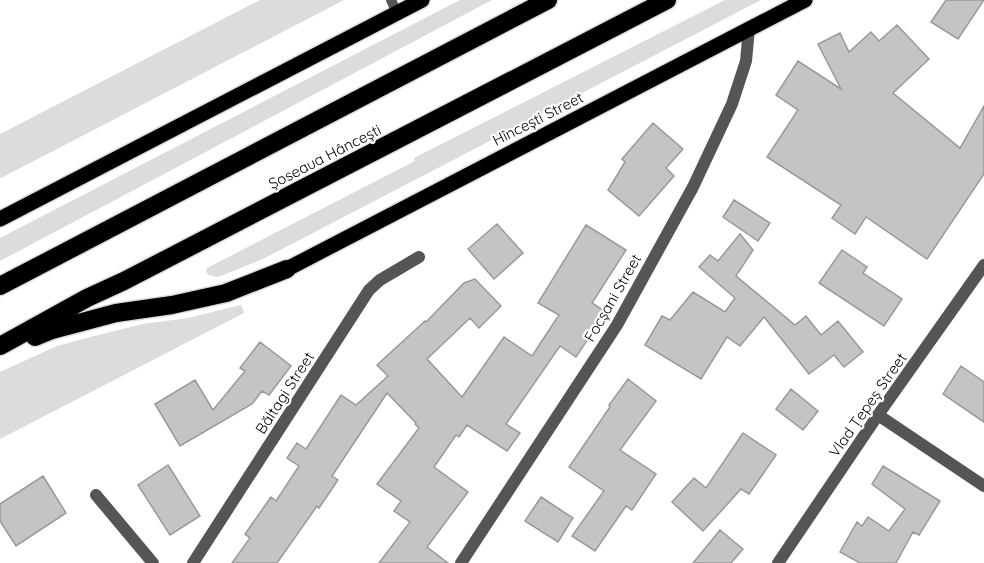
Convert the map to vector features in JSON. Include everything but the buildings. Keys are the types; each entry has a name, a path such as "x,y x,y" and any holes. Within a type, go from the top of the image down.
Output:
{"highway":[{"path":"0,286 548,0"},
{"name":"Șoseaua Hâncești","path":"0,348 87,298 667,0"},
{"name":"Șoseaua Hâncești","path":"0,348 52,330 116,313 172,305 226,293 287,269"}],"main road":[{"path":"0,219 394,6 422,0"},
{"name":"Hîncești Street","path":"287,269 806,0"}],"street":[{"name":"Focșani Street","path":"461,563 617,325 693,187 732,104 746,61 749,29"},
{"name":"Băltagi Street","path":"194,563 369,290 380,280 419,257"},
{"name":"Vlad Țepeș Street","path":"778,563 878,415 984,265"},
{"path":"878,415 984,486"},
{"path":"96,495 153,563"}],"shaded area":[{"path":"260,0 344,0 0,177 0,134"},
{"path":"460,0 492,0 0,261 0,238"},
{"path":"725,0 761,0 263,259 217,277 206,272 207,268 415,161 414,158"},
{"path":"241,305 244,313 0,439 0,372 57,346 143,324 188,318"}]}
